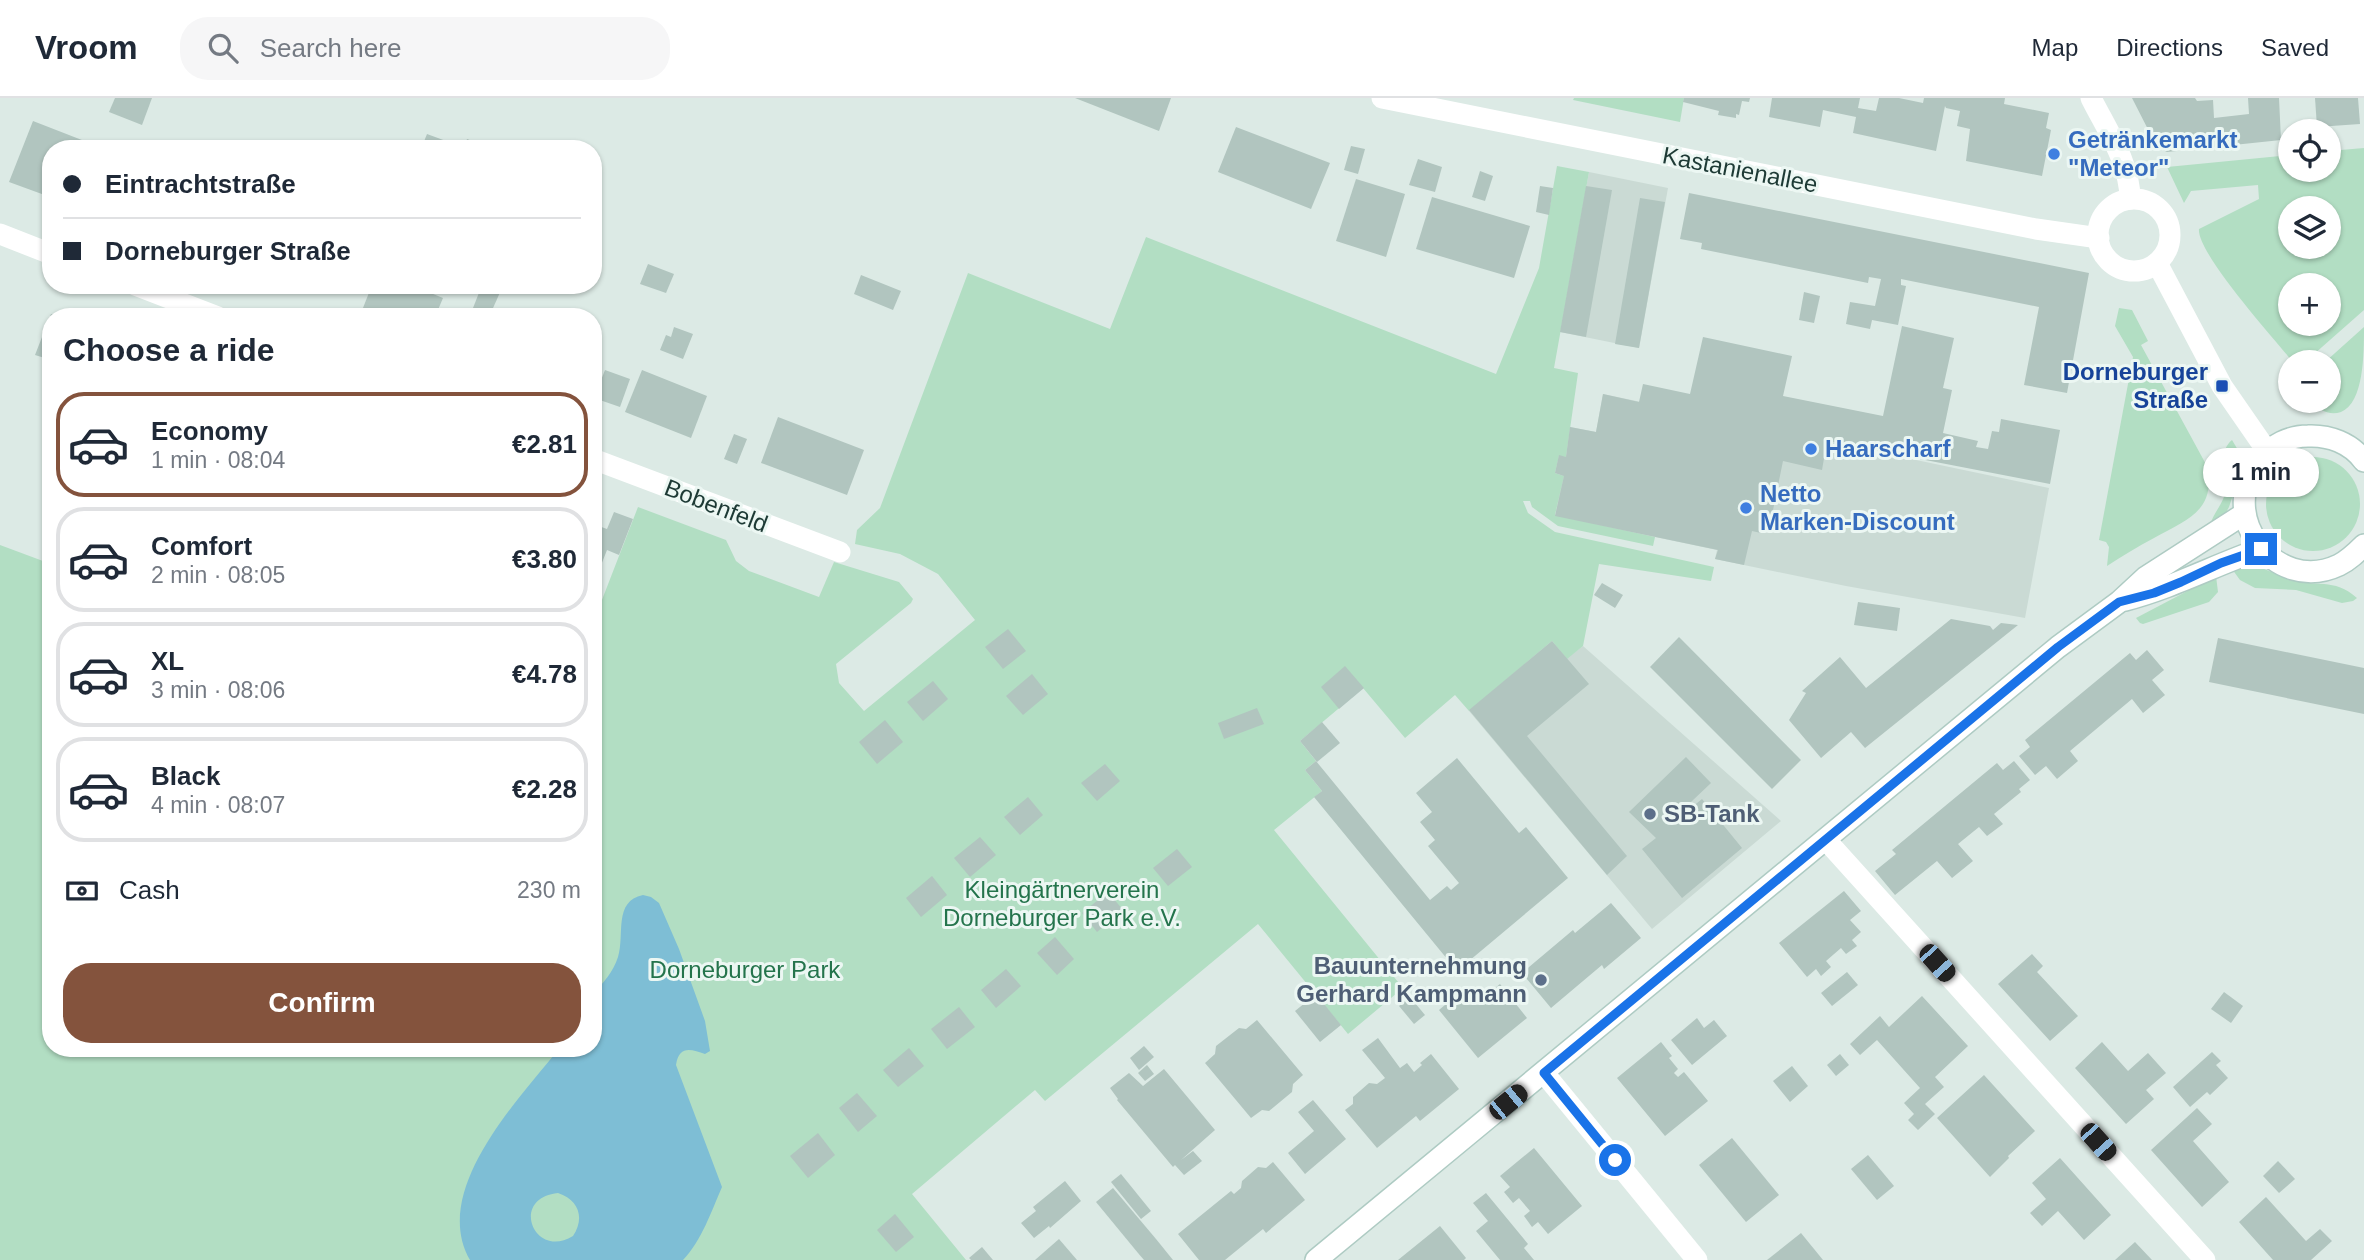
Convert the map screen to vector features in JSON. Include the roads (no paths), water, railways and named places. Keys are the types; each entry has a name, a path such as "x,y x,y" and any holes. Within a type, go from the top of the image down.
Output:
{"street":[{"name":"Kastanienallee","path":"1382,98 2023,226 2099,238"},
{"path":"2091,98 2126,167 2130,199"},
{"path":"2130,199 2141,200 2159,209 2169,226 2168,246 2157,263 2138,271 2119,267 2110,261 2099,238 2105,215 2112,207 2130,199"},
{"path":"0,234 42,250"},
{"path":"2157,263 2222,386 2267,451"},
{"path":"158,294 195,308"},
{"path":"2360,558 2329,568 2305,570 2281,564 2261,549 2250,533 2244,514 2243,497 2247,480 2255,465 2267,451 2289,439 2318,436 2342,443 2363,457"},
{"name":"Bobenfeld","path":"602,462 840,552"},
{"path":"1316,1260 2058,647 2176,556 2208,539 2244,514"},
{"path":"2119,602 2154,593 2221,563 2261,549"},
{"path":"1826,840 2204,1260"},
{"path":"1544,1073 1697,1260"}],"water":[{"path":"643,895 659,903 705,1021 710,1051 705,1054 683,1051 676,1065 722,1187 710,1216 696,1244 683,1260 470,1260 461,1233 461,1205 470,1176 502,1120 552,1057 602,1057 602,984 618,957 622,920 627,904","holes":["558,1193 571,1200 579,1216 573,1236 559,1241 547,1240 538,1234 532,1225 534,1205 543,1197"]}],"place":[{"name":"Getränkemarkt \"Meteor\"","path":"2054,154"},
{"name":"Dorneburger Straße","path":"2222,386"},
{"name":"Haarscharf","path":"1811,449"},
{"name":"Netto Marken-Discount","path":"1746,508"},
{"name":"SB-Tank","path":"1650,814"},
{"name":"Bauunternehmung Gerhard Kampmann","path":"1541,980"}],"park label":[{"name":"Kleingärtnerverein Dorneburger Park e.V.","path":"1062,904"},
{"name":"Dorneburger Park","path":"745,970"}]}
